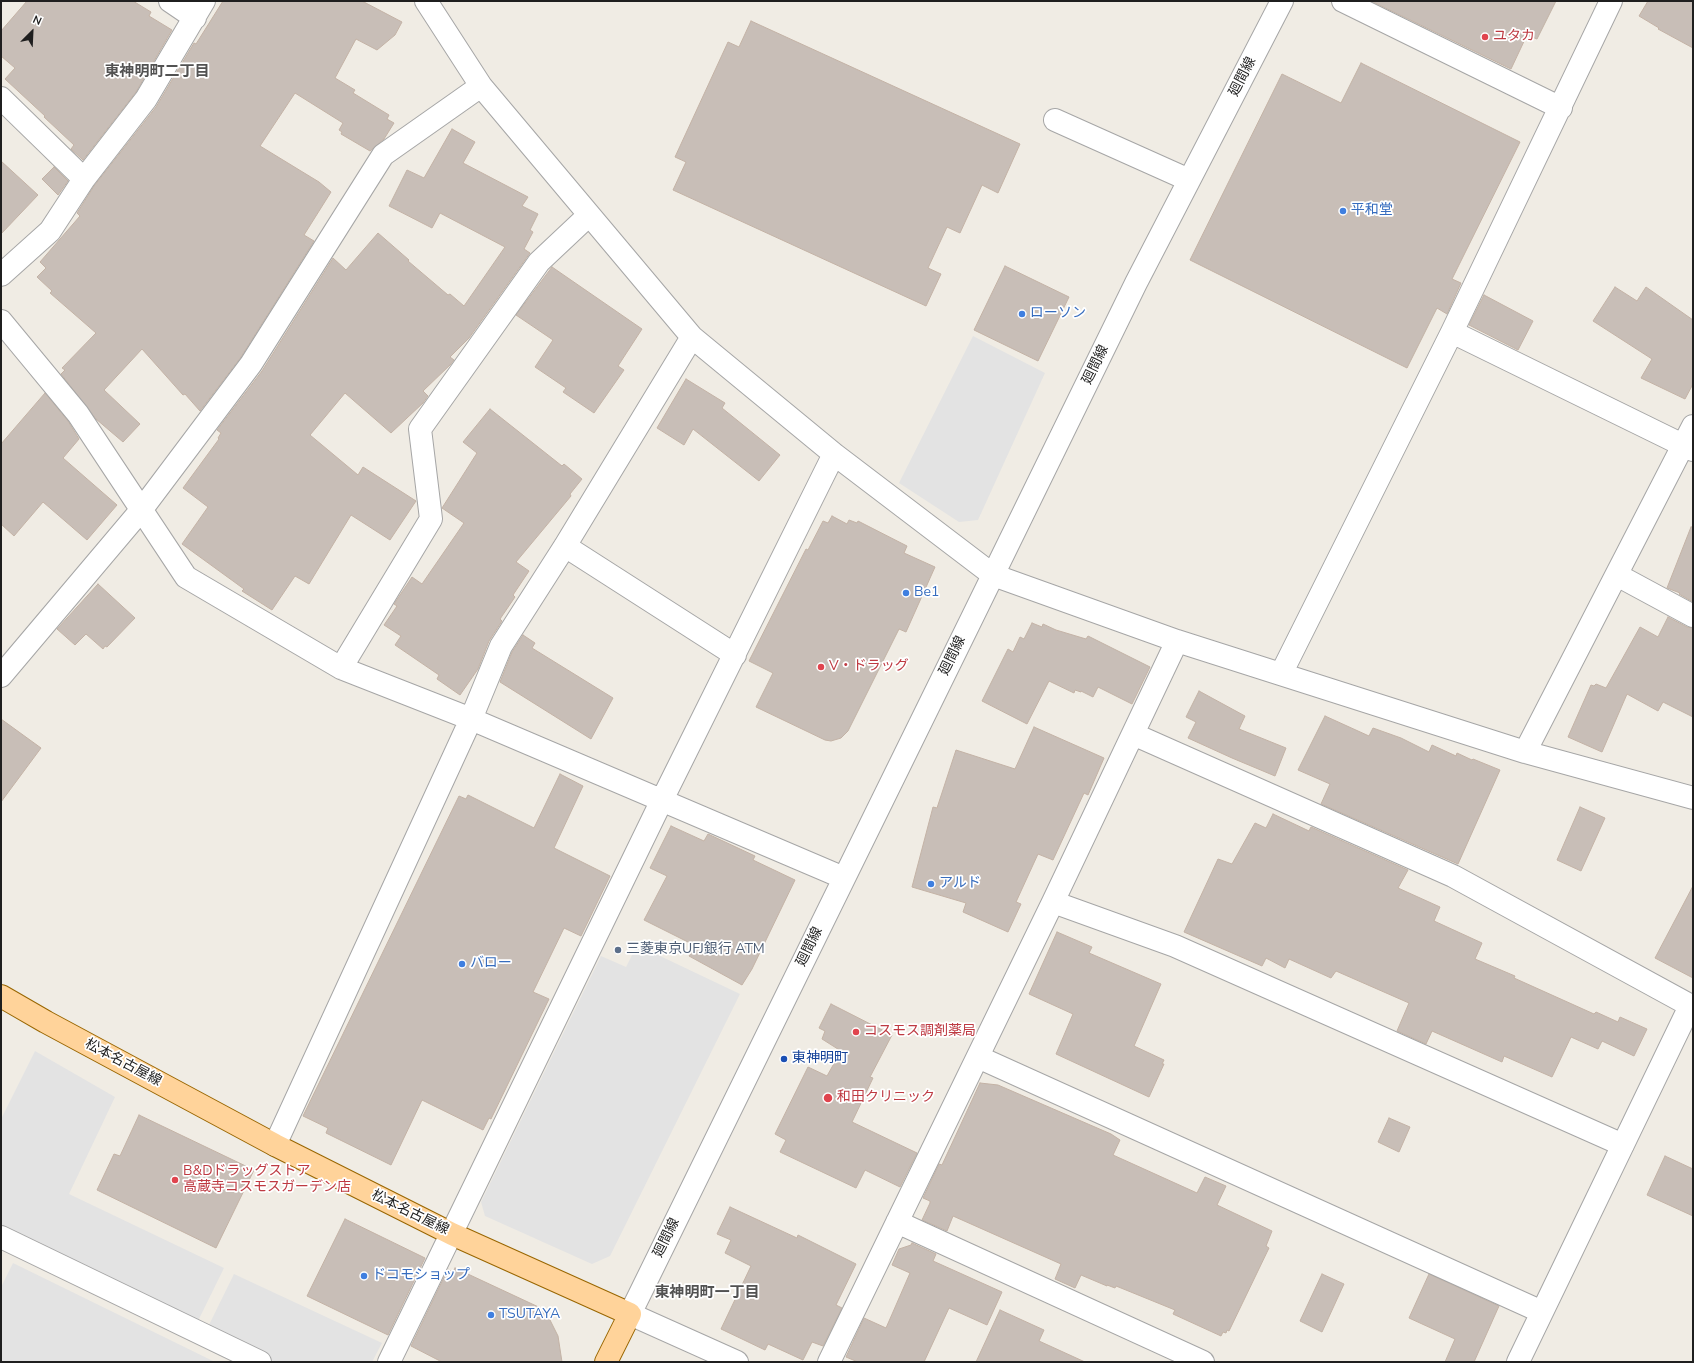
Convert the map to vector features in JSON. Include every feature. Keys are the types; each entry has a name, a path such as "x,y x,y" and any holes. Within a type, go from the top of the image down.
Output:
{"main road":[{"name":"松本名古屋線","path":"1,996 53,1026 274,1145 452,1234 630,1314"},
{"path":"606,1362 630,1314"}],"street":[{"path":"1,275 50,231 84,179 146,99 199,10 170,1"},
{"path":"426,1 481,86 692,337 834,454 994,575 1177,641 1525,752 1693,798"},
{"name":"廻間線","path":"630,1314 1136,283 1282,1"},
{"path":"1343,1 1561,108"},
{"path":"1281,674 1452,332 1561,108 1611,1"},
{"path":"1,676 142,509 251,364 383,155 481,86"},
{"path":"1,98 84,179"},
{"path":"1055,120 1189,180"},
{"path":"341,668 431,519 420,429 539,262 589,215"},
{"path":"4,331 78,414 186,577 341,668 471,719 844,878"},
{"path":"1452,332 1690,440 1617,575 1525,752"},
{"path":"274,1145 471,719 500,646 565,546 692,337"},
{"path":"389,1362 662,800 834,454"},
{"path":"565,546 735,655"},
{"path":"1617,575 1693,616"},
{"path":"829,1362 1053,902 1177,641"},
{"path":"1133,734 1454,876 1691,1006 1622,1145 1518,1362"},
{"path":"1053,902 1175,946 1622,1145"},
{"path":"978,1057 1542,1312"},
{"path":"897,1222 1203,1362"},
{"path":"1,1237 260,1362"},
{"path":"630,1314 737,1362"}],"shaded area":[{"path":"973,336 1045,373 978,520 959,522 899,483"},
{"path":"637,945 740,994 610,1256 592,1264 485,1216 481,1202 601,956 626,967"},
{"path":"35,1051 115,1097 69,1194 224,1268 197,1323 1,1226 1,1119"},
{"path":"13,1263 215,1362 1,1362 1,1287"},
{"path":"234,1274 382,1343 372,1362 275,1362 207,1329"}],"building":[{"path":"27,1 133,1 151,12 149,16 172,30 136,92 83,160 71,149 74,145 5,79 15,68 1,56 1,31"},
{"path":"223,1 362,1 402,22 395,35 377,50 356,39 335,78 355,90 353,93 389,115 387,119 394,123 384,139 370,151 341,134 342,132 339,130 343,123 295,93 260,146 319,182 331,192 304,235 314,241 241,357 200,411 185,394 183,395 142,349 104,390 140,424 123,442 96,419 61,374 65,370 62,368 96,333 50,293 52,291 37,277 46,268 40,262 80,216 77,213 94,186 156,107 194,43 196,44"},
{"name":"ユタカ","path":"1371,1 1556,1 1537,39 1527,35 1511,69"},
{"path":"1648,1 1693,1 1693,48 1658,29 1659,28 1639,16"},
{"path":"751,21 1020,144 998,193 982,185 960,233 947,227 928,268 941,274 926,306 673,190 686,162 675,157 728,42 739,47"},
{"path":"1361,63 1520,142 1452,279 1461,283 1447,314 1437,308 1407,368 1190,260 1282,74 1341,103"},
{"path":"452,129 475,142 463,163 528,197 522,206 538,214 530,230 533,232 524,249 530,253 469,338 450,357 454,360 423,391 428,396 423,403 391,433 345,393 310,435 358,475 363,467 416,501 390,540 351,515 309,584 295,576 272,610 242,591 244,589 182,544 208,507 183,488 219,439 218,438 221,433 217,430 262,371 333,258 346,270 378,233 448,295 450,294 464,306 505,247 440,213 432,228 389,206 407,170 424,178"},
{"path":"1,161 38,195 1,234"},
{"path":"54,167 68,181 58,195 42,179"},
{"name":"ローソン","path":"1005,266 1069,297 1038,361 974,330"},
{"path":"552,267 642,329 618,366 624,370 594,413 563,392 566,388 535,367 553,340 516,315"},
{"path":"1615,287 1637,301 1646,287 1693,320 1693,384 1685,399 1641,378 1652,359 1593,321"},
{"path":"1484,295 1533,321 1518,350 1469,325"},
{"path":"686,379 725,403 722,408 780,455 759,481 693,429 684,445 657,428"},
{"path":"45,393 68,421 79,439 63,458 117,505 87,540 43,502 14,536 1,524 1,444"},
{"path":"490,409 562,466 564,464 582,479 570,494 571,496 516,562 529,571 513,595 515,597 500,619 502,621 489,641 478,669 460,695 437,679 439,675 395,645 401,636 384,625 397,606 394,604 412,577 422,584 464,523 442,508 477,453 463,442"},
{"path":"832,516 847,524 849,520 857,523 858,521 907,546 904,553 935,567 906,632 899,629 848,731 841,738 831,741 825,740 756,707 773,673 749,661 806,549 808,550 823,521 828,523"},
{"path":"1691,527 1693,527 1693,602 1679,594 1680,593 1667,588"},
{"path":"98,584 135,618 107,647 105,646 103,649 86,634 75,645 57,629"},
{"path":"1668,617 1687,627 1693,628 1693,717 1663,702 1658,711 1627,694 1602,752 1568,737 1591,685 1594,686 1596,684 1606,688 1640,627 1658,637"},
{"path":"1032,623 1042,627 1043,624 1056,630 1086,639 1088,636 1150,667 1132,704 1098,687 1093,697 1081,691 1075,690 1074,693 1049,681 1027,724 982,701 1008,649 1013,652 1020,637 1024,639"},
{"path":"523,635 535,643 532,648 613,698 591,739 500,682 512,652"},
{"path":"1199,691 1245,716 1239,729 1286,748 1275,776 1188,738 1196,722 1186,717"},
{"path":"1325,716 1369,736 1373,728 1401,738 1429,752 1432,745 1456,756 1457,753 1500,770 1458,864 1321,804 1330,784 1298,770"},
{"path":"1,719 41,748 1,802"},
{"path":"1034,727 1104,758 1088,795 1084,793 1053,860 1038,854 1016,902 1021,904 1008,932 963,912 966,903 912,887 933,807 937,808 956,750 1015,769"},
{"name":"バロー","path":"560,774 583,786 554,848 610,876 581,936 564,928 533,992 549,999 491,1119 489,1118 483,1130 422,1100 391,1165 326,1133 328,1128 303,1116 459,796 466,799 468,795 534,828"},
{"path":"1580,807 1605,818 1581,871 1557,860"},
{"path":"1273,814 1309,831 1311,827 1408,870 1398,888 1440,907 1434,921 1482,943 1475,959 1515,976 1514,978 1594,1014 1596,1012 1618,1022 1620,1017 1647,1029 1634,1056 1602,1041 1598,1049 1571,1037 1552,1077 1504,1056 1502,1062 1432,1031 1426,1044 1397,1031 1409,1003 1336,971 1331,978 1289,959 1285,968 1266,958 1262,966 1184,932 1218,859 1232,864 1255,823 1266,828"},
{"path":"671,826 704,841 708,834 755,856 753,860 795,880 752,969 742,985 689,956 696,946 644,920 667,876 650,868"},
{"path":"1693,886 1693,978 1655,958"},
{"path":"1057,932 1092,947 1089,953 1161,984 1134,1046 1164,1060 1162,1064 1164,1064 1149,1097 1056,1054 1073,1014 1029,994"},
{"name":"和田クリニック","path":"831,1004 892,1035 870,1077 873,1078 852,1122 917,1153 900,1187 865,1170 856,1188 780,1152 786,1140 775,1134 808,1067 827,1076 841,1051 822,1039 825,1031 819,1028"},
{"path":"980,1083 998,1085 1111,1134 1120,1140 1113,1155 1197,1193 1205,1177 1226,1186 1217,1205 1272,1231 1266,1246 1269,1248 1229,1331 1227,1330 1226,1333 1223,1332 1221,1336 1173,1314 1175,1310 1116,1286 1115,1288 1107,1286 1081,1275 1075,1288 1055,1279 1061,1264 953,1216 947,1231 922,1220 930,1203 930,1201 923,1198 939,1164 942,1165"},
{"name":"B&Dドラッグストア 高蔵寺コスモスガーデン店","path":"139,1115 254,1170 216,1248 97,1190 114,1154 120,1156"},
{"path":"1389,1118 1410,1127 1399,1152 1378,1142"},
{"path":"1665,1156 1693,1169 1693,1216 1647,1195"},
{"path":"730,1207 797,1238 798,1235 856,1264 836,1305 842,1308 823,1346 812,1342 803,1360 768,1344 765,1350 721,1329 751,1266 725,1253 731,1240 717,1234"},
{"name":"ドコモショップ","path":"345,1219 425,1258 388,1335 307,1296"},
{"path":"912,1243 936,1254 933,1261 1002,1292 987,1325 949,1308 924,1362 858,1362 846,1357 864,1318 886,1328 910,1273 892,1265 899,1249 911,1245"},
{"name":"TSUTAYA","path":"455,1268 545,1310 558,1336 562,1362 442,1362 411,1346 448,1269 453,1272"},
{"path":"1322,1274 1344,1284 1322,1332 1300,1321"},
{"path":"1429,1274 1499,1306 1474,1362 1445,1362 1455,1339 1409,1318"},
{"path":"1000,1310 1044,1330 1039,1341 1085,1362 976,1362"}],"place":[{"name":"ユタカ","path":"1485,37"},
{"name":"平和堂","path":"1343,211"},
{"name":"ローソン","path":"1022,314"},
{"name":"Be1","path":"906,593"},
{"name":"V・ドラッグ","path":"821,667"},
{"name":"アルド","path":"931,884"},
{"name":"三菱東京UFJ銀行 ATM","path":"618,950"},
{"name":"バロー","path":"462,964"},
{"name":"コスモス調剤薬局","path":"856,1032"},
{"name":"東神明町","path":"784,1059"},
{"name":"和田クリニック","path":"828,1098"},
{"name":"B&Dドラッグストア 高蔵寺コスモスガーデン店","path":"175,1180"},
{"name":"ドコモショップ","path":"364,1276"},
{"name":"TSUTAYA","path":"491,1315"}],"district":[{"name":"東神明町二丁目","path":"157,72"},
{"name":"東神明町一丁目","path":"707,1293"}]}
